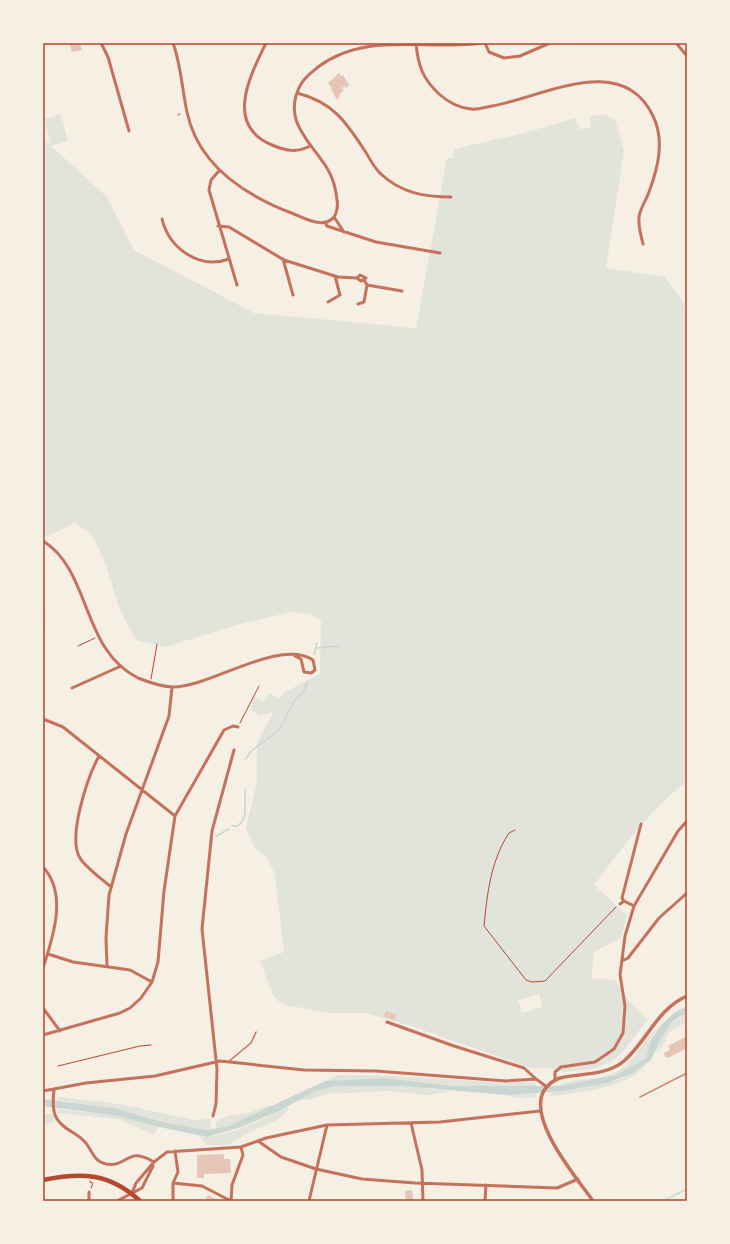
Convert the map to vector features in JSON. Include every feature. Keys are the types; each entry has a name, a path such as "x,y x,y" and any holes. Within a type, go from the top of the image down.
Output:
{"main road":[{"path":"43,1180 79,1174 91,1176 114,1182 132,1193 140,1201"}],"street":[{"path":"101,43 108,57 129,131"},
{"path":"173,43 179,62 187,112 194,135 205,155 219,170 242,189 312,221 325,222 334,217 338,203 331,176 300,132 295,118 294,105 297,94 302,84 310,74 332,58 347,52 391,43 442,45 481,43"},
{"path":"266,43 248,79 244,96 244,110 248,124 255,135 266,143 284,150 300,151 310,146"},
{"path":"485,43 489,52 504,58 520,56 550,43"},
{"path":"676,43 687,56"},
{"path":"416,44 421,73 448,102 471,109 505,104 588,82 615,83 631,89 653,115 658,127 659,139 657,168 639,216 643,244"},
{"path":"297,94 318,101 339,115 380,173 392,183 410,192 429,197 451,198"},
{"path":"219,170 210,180 209,190 218,226 237,285"},
{"path":"334,217 344,232"},
{"path":"162,219 165,231 184,253 204,261 220,262 229,259"},
{"path":"325,222 327,226 376,242 440,253"},
{"path":"218,226 229,227 283,260 335,276 364,280"},
{"path":"283,260 293,295"},
{"path":"357,278 363,275 366,278 364,280 367,285 364,302 358,304"},
{"path":"328,302 340,295 335,276"},
{"path":"367,285 402,291"},
{"path":"43,541 61,556 71,573 98,636 108,653 121,666 137,677 150,682 172,687 196,684 259,660 295,656 313,660 315,670 311,673 304,672 302,659 295,656"},
{"path":"43,606 43,627"},
{"path":"72,688 121,666"},
{"path":"107,966 106,938 109,895 126,834 169,716 172,687"},
{"path":"43,719 63,727 142,788 175,816"},
{"path":"43,1035 120,1013 130,1008 141,998 152,982 158,962 164,891 175,816 224,730 233,726 238,727"},
{"path":"214,1116 216,1104 215,1062 202,929 212,831 234,750"},
{"path":"99,756 90,772 83,792 76,844 80,858 111,887"},
{"path":"554,1081 554,1072 561,1067 595,1062 614,1049 623,1033 625,1006 620,980 625,936 634,906 678,831 687,822"},
{"path":"634,906 624,901 622,898 641,824"},
{"path":"43,867 50,876 57,900 48,954 43,968"},
{"path":"622,961 628,958 659,918 687,893"},
{"path":"620,904 624,901"},
{"path":"48,954 73,962 130,970 152,982"},
{"path":"593,1201 553,1142 540,1110 542,1097 547,1087 554,1081 602,1072 616,1066 630,1055 666,1010 678,1000 687,996"},
{"path":"43,1008 60,1031"},
{"path":"387,1022 454,1046 524,1068 547,1087"},
{"path":"43,1091 86,1083 155,1076 215,1062 304,1070 376,1071 506,1081 536,1079"},
{"path":"54,1090 54,1111 60,1123 84,1141 91,1154 101,1162 116,1163 137,1154 154,1162"},
{"path":"132,1193 136,1183 154,1162 167,1152 241,1147 257,1141 327,1124 440,1122 540,1110"},
{"path":"411,1123 422,1170 421,1182 423,1201"},
{"path":"309,1201 327,1124"},
{"path":"257,1141 281,1157 316,1169 362,1179 557,1188 578,1179"},
{"path":"173,1183 205,1187 231,1201 232,1185 243,1155 241,1147"},
{"path":"173,1201 173,1183 178,1172 175,1151"},
{"path":"117,1201 124,1199 142,1188 154,1162"},
{"path":"485,1201 486,1185"},
{"path":"89,1192 89,1201"}],"lane":[{"path":"228,1062 251,1043 256,1032"}],"path":[{"path":"78,646 98,636"},
{"path":"150,682 157,644"},
{"path":"238,727 259,686"},
{"path":"516,830 509,833 497,857 492,872 484,926 526,980 532,982 545,981 620,904"},
{"path":"58,1066 140,1046 152,1045"},
{"path":"89,1192 93,1183 90,1182 91,1176"}],"shaded area":[{"path":"61,114 68,141 51,146 107,197 134,250 254,313 416,328 447,158 454,158 454,149 524,133 575,118 579,129 591,128 590,116 606,114 616,122 624,151 606,268 665,277 687,307 687,782 660,804 648,817 594,885 627,915 621,938 594,952 591,978 615,980 632,1005 648,1019 622,1053 611,1062 592,1069 565,1072 549,1068 531,1068 408,1025 365,1013 332,1013 290,1006 279,1002 272,993 260,961 284,952 275,875 267,857 255,849 246,828 257,782 257,743 274,711 260,716 251,710 254,696 263,701 269,694 280,698 283,693 320,674 321,621 310,614 292,612 240,624 165,647 136,640 120,610 105,563 95,540 90,533 75,523 46,537 43,535 43,138 51,145 44,119","holes":["539,994 543,1007 522,1013 518,1000"]},
{"path":"687,1006 687,1014 680,1016 672,1022 661,1038 651,1060 631,1074 607,1083 564,1091 507,1095 403,1086 335,1086 316,1091 279,1111 241,1127 207,1137 150,1125 118,1116 43,1106 43,1099 114,1108 164,1122 207,1130 229,1126 325,1081 384,1078 453,1086 561,1086 615,1075 646,1058 651,1040 662,1024 675,1012"},
{"path":"687,1014 687,1022 669,1032 662,1047 655,1053 666,1029 681,1016"},
{"path":"658,1028 651,1040 646,1058 636,1064 604,1078 580,1084 557,1086 570,1081 599,1078 612,1074 633,1058 652,1033"},
{"path":"648,1062 640,1071 617,1084 588,1091 548,1097 551,1092 578,1089 624,1078"},
{"path":"339,1075 400,1076 503,1083 531,1082 538,1086 453,1086 384,1078 325,1081"},
{"path":"403,1086 450,1091 426,1095 389,1091 327,1094 309,1100 298,1099 326,1087"},
{"path":"537,1093 535,1097 524,1098 514,1098 507,1095"},
{"path":"58,1097 119,1104 194,1120 211,1119 211,1130 185,1127 114,1108 57,1100"},
{"path":"268,1106 274,1106 229,1126 215,1130 217,1120 228,1116 248,1113"},
{"path":"287,1107 289,1109 278,1120 254,1130 228,1145 207,1145 199,1136 209,1136 232,1131"},
{"path":"57,1109 119,1116 158,1127 154,1135 119,1119 58,1113"},
{"path":"43,1113 55,1115 57,1120 43,1126"}],"building":[{"path":"67,43 80,43 82,50 72,52 70,45"},
{"path":"339,73 341,76 343,75 349,85 346,88 345,86 342,88 344,90 339,95 340,97 337,100 328,83"},
{"path":"386,1011 396,1015 394,1020 384,1016"},
{"path":"687,1036 687,1048 668,1058 665,1057 664,1053 670,1050 668,1046"},
{"path":"224,1154 224,1159 230,1159 231,1173 204,1174 204,1178 197,1178 197,1155"},
{"path":"412,1190 413,1201 406,1201 405,1191"},
{"path":"208,1195 219,1201 205,1201"}],"waterway":[{"path":"314,654 317,643"},
{"path":"316,648 338,646"},
{"path":"246,759 251,751 279,730 295,700 303,692 308,681"},
{"path":"232,826 238,826 243,820 245,813 245,789"},
{"path":"216,836 229,829"},
{"path":"663,1201 687,1189"}],"railway":[{"path":"640,1097 687,1073"}]}
